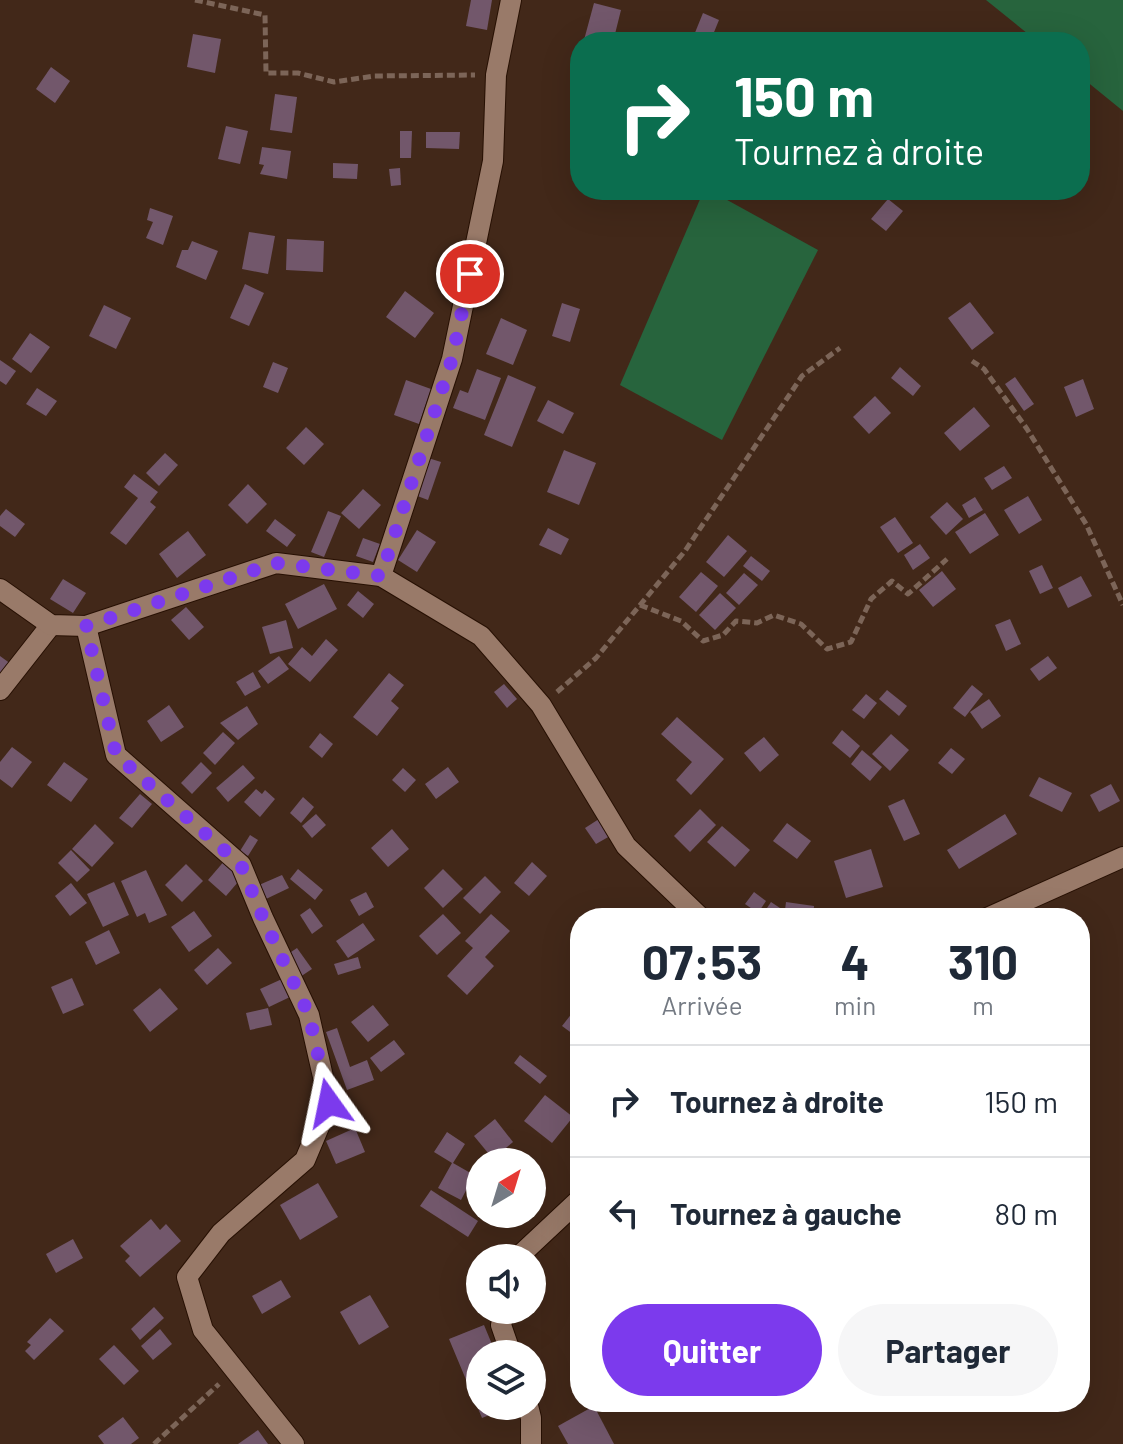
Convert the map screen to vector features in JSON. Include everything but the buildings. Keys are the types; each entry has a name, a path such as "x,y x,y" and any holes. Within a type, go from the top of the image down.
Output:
{"street":[{"path":"381,576 452,359 493,161 496,75 511,0"},
{"path":"0,589 51,625 86,626 276,563 381,576 481,636 541,705 626,846 691,908"},
{"path":"0,690 51,625"},
{"path":"86,626 116,755 241,865 309,1015 329,1103 305,1160 221,1233 187,1277 203,1330 294,1444"},
{"path":"1009,908 1123,857"},
{"path":"532,1244 570,1208"},
{"path":"531,1420 531,1444"}],"path":[{"path":"195,0 265,15 266,73 298,73 334,82 374,76 496,75"},
{"path":"541,705 596,658 685,551 802,376 840,348"},
{"path":"972,361 984,369 1027,429 1077,510 1123,605"},
{"path":"640,605 681,621 703,641 723,635 736,621 757,623 774,615 801,624 827,649 851,642 871,599 892,581 908,594 947,559"},
{"path":"154,1444 235,1370"}],"green space":[{"path":"986,0 1123,0 1123,111 1090,84 1090,32 1026,32"},
{"path":"700,200 727,200 818,250 722,440 620,385"}],"route":[{"path":"329,1103 309,1015 241,865 116,755 86,626 276,563 381,576 452,359 470,274"}]}
